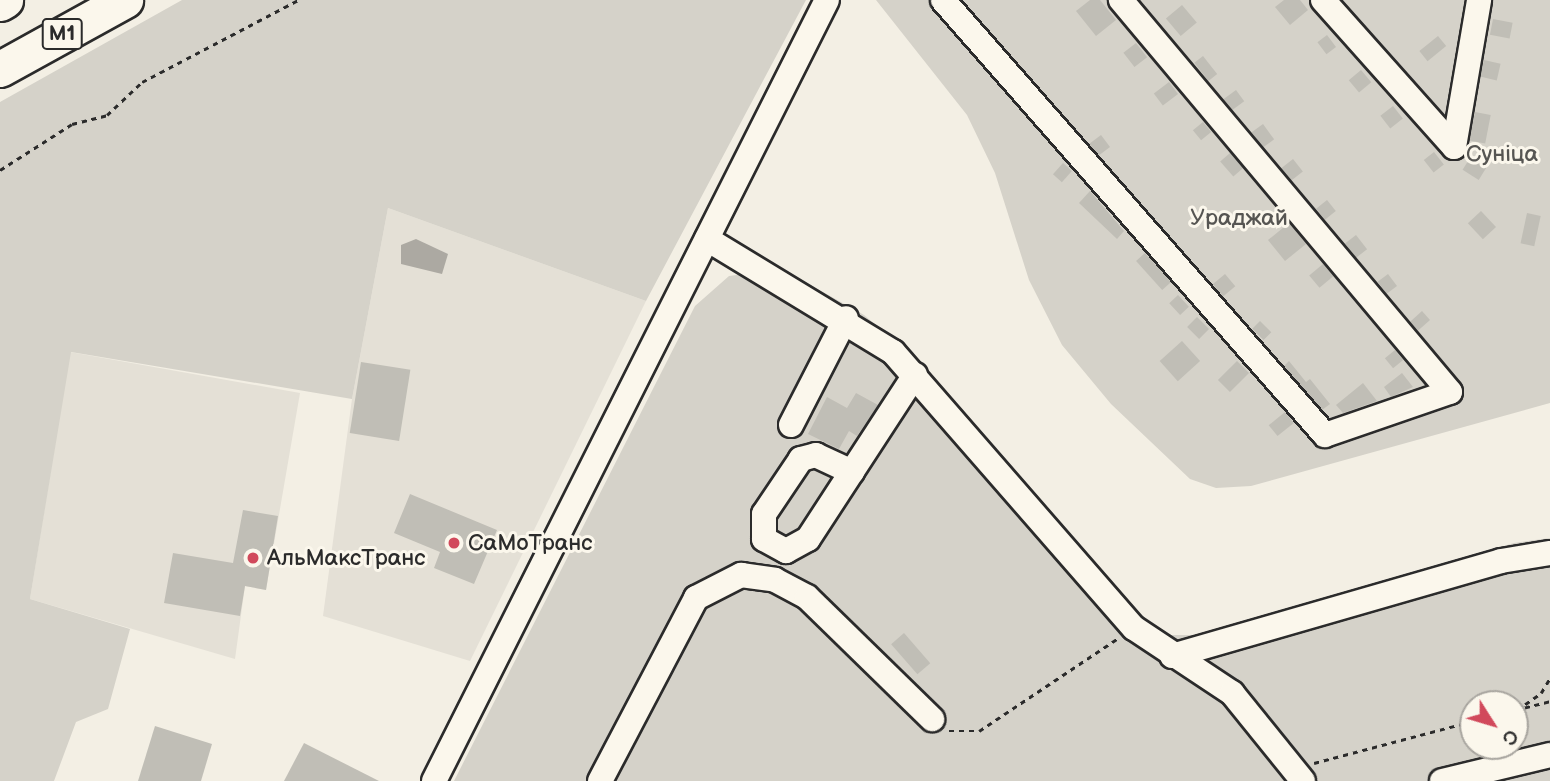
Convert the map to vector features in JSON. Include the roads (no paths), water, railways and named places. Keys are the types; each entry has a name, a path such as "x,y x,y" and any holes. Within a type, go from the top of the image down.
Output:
{"highway":[{"path":"0,3 5,0"},
{"name":"М1","path":"0,69 125,0"}],"street":[{"path":"434,781 827,0"},
{"path":"943,0 1325,435 1450,392 1122,0"},
{"path":"1322,0 1454,147 1479,0"},
{"path":"707,239 846,318 915,374 1134,628 1172,656 1232,693 1298,777"},
{"path":"791,425 846,318"},
{"path":"852,472 915,374"},
{"path":"1172,656 1501,561 1550,553"},
{"path":"600,781 687,612 724,578 757,575 807,597 932,719"},
{"path":"1442,781 1550,755"}],"place":[{"name":"СаМоТранс","path":"454,543"},
{"name":"АльМаксТранс","path":"253,558"}],"park label":[{"name":"Суніца","path":"1502,154"},
{"name":"Ураджай","path":"1239,218"}]}
